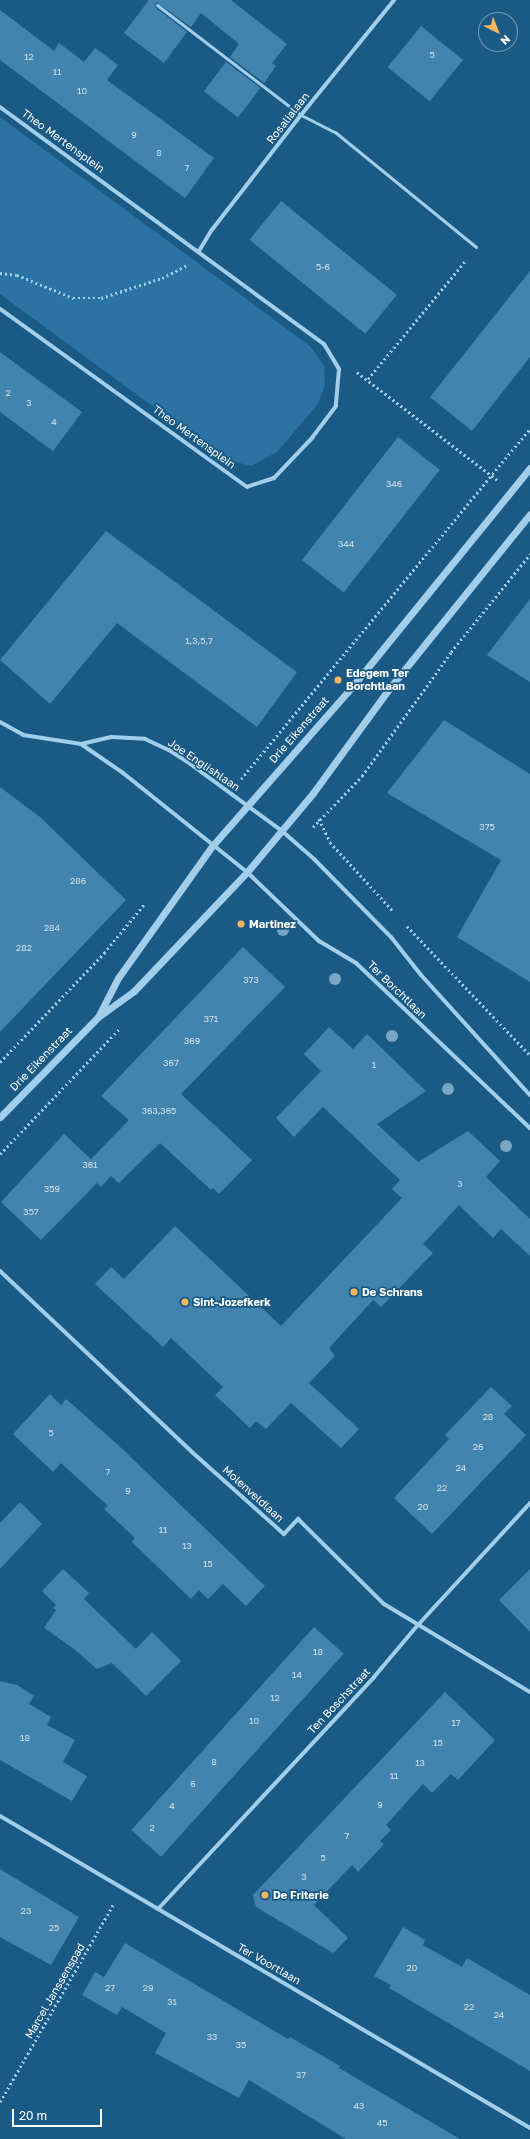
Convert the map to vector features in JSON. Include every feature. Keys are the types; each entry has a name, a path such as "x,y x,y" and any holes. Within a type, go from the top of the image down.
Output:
{"street":[{"name":"Rosalialaan","path":"199,251 211,231 301,115 394,0"},
{"name":"Theo Mertensplein","path":"0,107 199,251 324,344 339,369 336,406 313,438 274,478 247,487 0,309"},
{"name":"Drie Eikenstraat","path":"98,1017 118,978 213,845 246,805 356,682 530,468"},
{"name":"Drie Eikenstraat","path":"0,1117 98,1017 134,991 247,872 282,831 388,690 530,514"},
{"name":"Joe Englishlaan","path":"0,722 23,735 81,744 111,737 145,739 169,750 282,831"},
{"name":"Joe Englishlaan","path":"81,744 123,773 213,845"},
{"path":"282,831 391,937 421,975 530,1094"},
{"name":"Ter Borchtlaan","path":"213,845 247,872 319,941 356,963 530,1128"},
{"name":"Molenveldlaan","path":"0,1271 193,1453 284,1534 298,1519 384,1604 417,1626 530,1692"},
{"name":"Ten Boschstraat","path":"158,1909 374,1677 417,1626 530,1503"},
{"name":"Ter Voortlaan","path":"0,1816 530,2128"}],"lane":[{"path":"157,5 301,115 335,132 476,247"}],"path":[{"path":"368,378 476,247"},
{"path":"0,273 17,275 73,298 101,298 162,278 185,267 199,251"},
{"path":"339,369 360,373 368,378 492,476"},
{"path":"230,793 530,430"},
{"path":"297,844 319,819 362,776 451,652 530,554"},
{"path":"319,819 330,842 394,912"},
{"path":"0,1062 104,953 150,897"},
{"path":"405,923 530,1055"},
{"path":"0,1154 123,1024"},
{"name":"Marcel Janssenspad","path":"0,2102 123,1888"}],"shaded area":[{"path":"0,117 310,346 324,366 325,385 318,404 277,452 251,466 224,459 0,294"}],"building":[{"path":"149,0 231,0 287,44 272,63 276,66 264,83 230,57 239,44 201,13 191,27 156,2 155,7 187,32 164,63 124,33"},
{"path":"0,10 54,51 59,43 84,62 95,48 118,65 107,80 214,158 185,198 0,60"},
{"path":"421,26 463,60 430,101 388,67"},
{"path":"226,62 260,88 238,117 204,92"},
{"path":"281,201 397,295 365,334 250,240"},
{"path":"530,271 530,357 472,431 430,397"},
{"path":"0,352 82,412 53,451 0,412"},
{"path":"398,437 440,470 344,593 302,560"},
{"path":"106,531 297,672 257,727 117,623 50,704 0,660"},
{"path":"530,599 530,682 487,655"},
{"path":"444,720 530,774 530,982 457,937 501,860 387,793"},
{"path":"0,787 40,817 126,900 0,1032"},
{"path":"243,947 285,987 181,1094 252,1160 219,1194 213,1188 211,1190 160,1143 119,1183 111,1176 101,1187 97,1183 41,1240 1,1202 64,1134 91,1159 129,1120 101,1096"},
{"path":"329,1027 353,1049 367,1034 426,1091 377,1124 418,1162 468,1131 500,1161 486,1177 530,1219 530,1256 501,1229 493,1238 459,1205 423,1244 433,1253 381,1307 373,1300 329,1348 335,1356 309,1383 359,1429 341,1448 291,1403 266,1429 256,1421 250,1428 215,1395 223,1387 171,1338 163,1347 95,1284 111,1267 124,1279 175,1226 281,1326 402,1198 392,1189 400,1180 323,1107 294,1137 276,1118 321,1071 304,1054"},
{"path":"491,1387 512,1406 504,1414 526,1435 432,1534 394,1498 449,1439 445,1435"},
{"path":"50,1394 61,1405 66,1399 116,1443 265,1586 246,1606 223,1584 208,1599 199,1590 191,1599 132,1542 135,1538 104,1509 108,1506 61,1463 53,1472 13,1434"},
{"path":"20,1502 42,1524 0,1569 0,1523"},
{"path":"63,1569 89,1593 84,1599 136,1649 152,1632 181,1661 146,1696 112,1663 97,1669 74,1649 44,1628 56,1610 53,1608 56,1605 42,1591"},
{"path":"530,1569 530,1632 499,1600"},
{"path":"314,1627 344,1654 161,1857 131,1830"},
{"path":"0,1681 17,1685 34,1696 29,1704 51,1717 47,1725 75,1740 63,1762 87,1776 72,1801 0,1760"},
{"path":"445,1692 495,1740 458,1780 451,1774 432,1793 423,1784 386,1825 391,1830 380,1841 384,1844 358,1872 352,1865 314,1905 348,1938 333,1953 256,1907 253,1895"},
{"path":"0,1869 79,1917 51,1965 0,1937"},
{"path":"403,1927 425,1940 423,1945 462,1967 467,1958 530,1995 530,2071 389,1988 391,1985 374,1976"},
{"path":"125,1943 288,2039 290,2037 340,2066 339,2068 460,2139 346,2139 249,2080 239,2098 155,2053 166,2033 122,2007 117,2015 82,1995 95,1972 104,1977"}],"place":[{"name":"Edegem Ter Borchtlaan","path":"338,680"},
{"name":"Martinez","path":"241,924"},
{"name":"De Schrans","path":"354,1292"},
{"name":"Sint-Jozefkerk","path":"185,1302"},
{"name":"De Friterie","path":"265,1895"}]}
